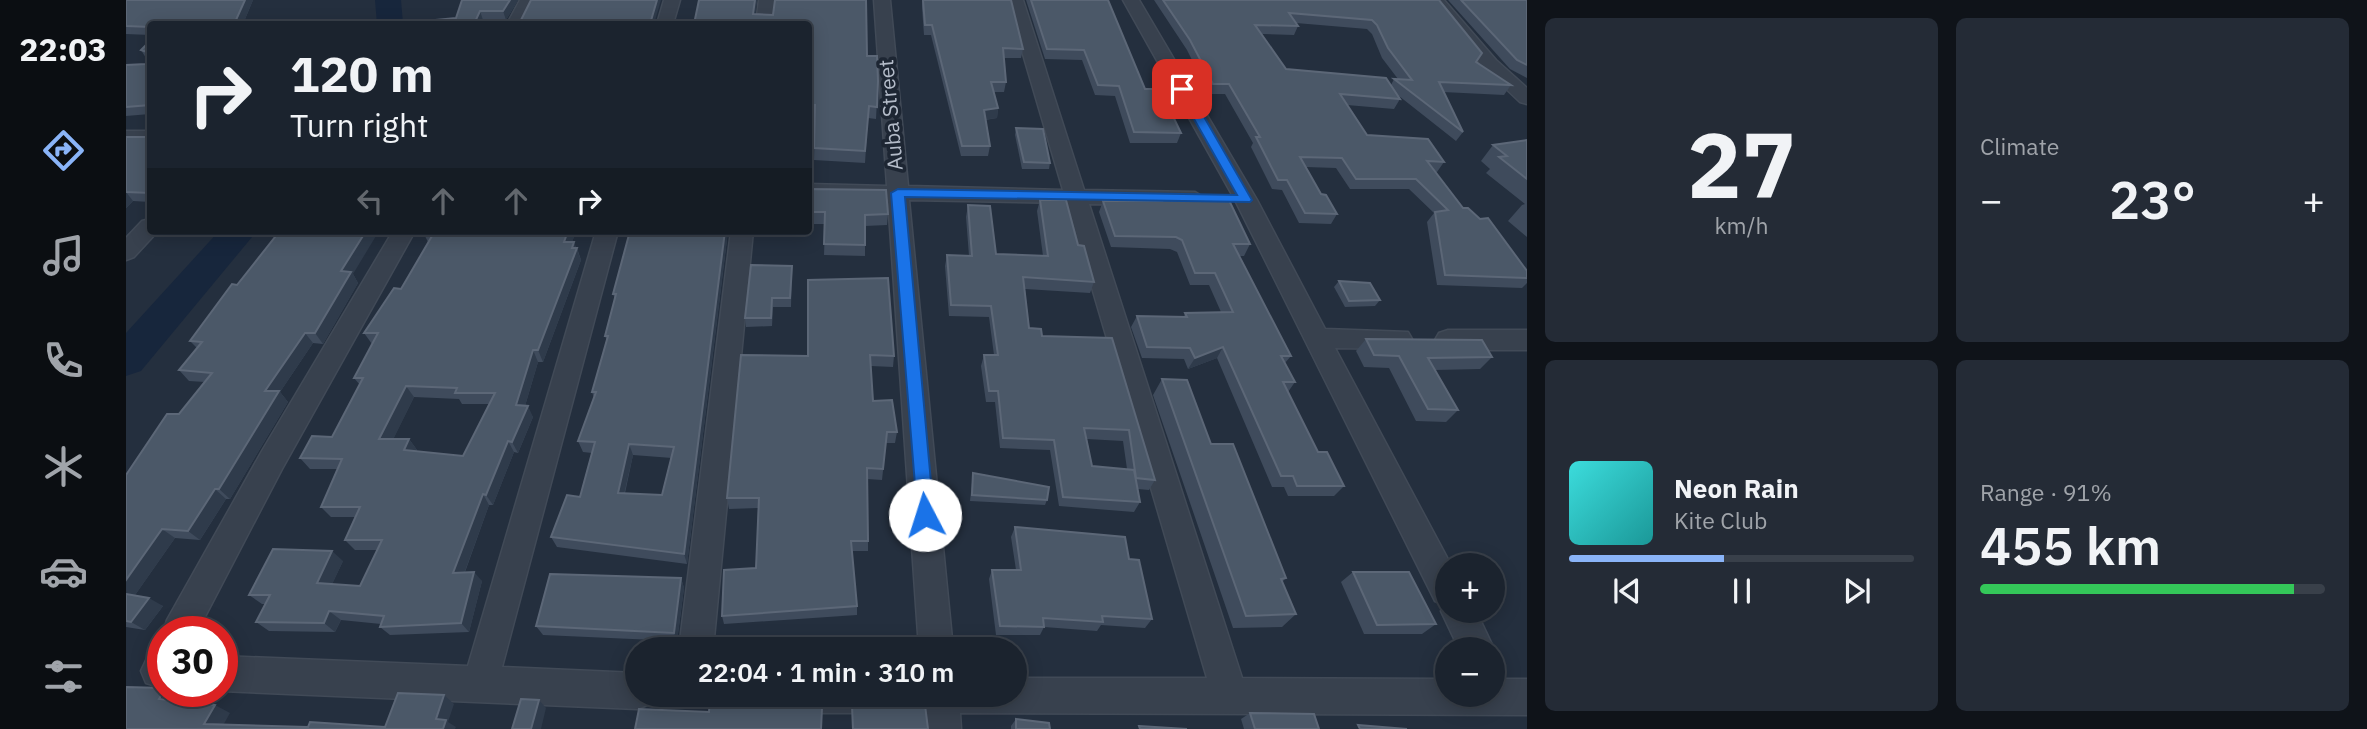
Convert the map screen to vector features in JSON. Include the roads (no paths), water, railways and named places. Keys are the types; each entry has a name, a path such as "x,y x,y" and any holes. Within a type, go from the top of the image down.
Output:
{"street":[{"path":"517,21 528,0"},
{"path":"666,21 672,0"},
{"path":"764,21 767,0"},
{"name":"Auba Street","path":"882,0 935,637"},
{"path":"1015,0 1230,697"},
{"path":"1131,0 1246,200 1320,338 1435,566"},
{"path":"1435,0 1490,64 1527,98"},
{"path":"126,137 147,137"},
{"path":"812,191 1246,200"},
{"path":"126,251 147,229"},
{"path":"188,616 272,460 402,235"},
{"path":"481,682 606,235"},
{"path":"697,637 742,235"},
{"path":"1320,338 1527,340"},
{"path":"238,674 625,690"},
{"path":"1027,704 1507,691"}],"waterway":[{"path":"388,0 390,21"},
{"path":"126,360 235,235"}]}
